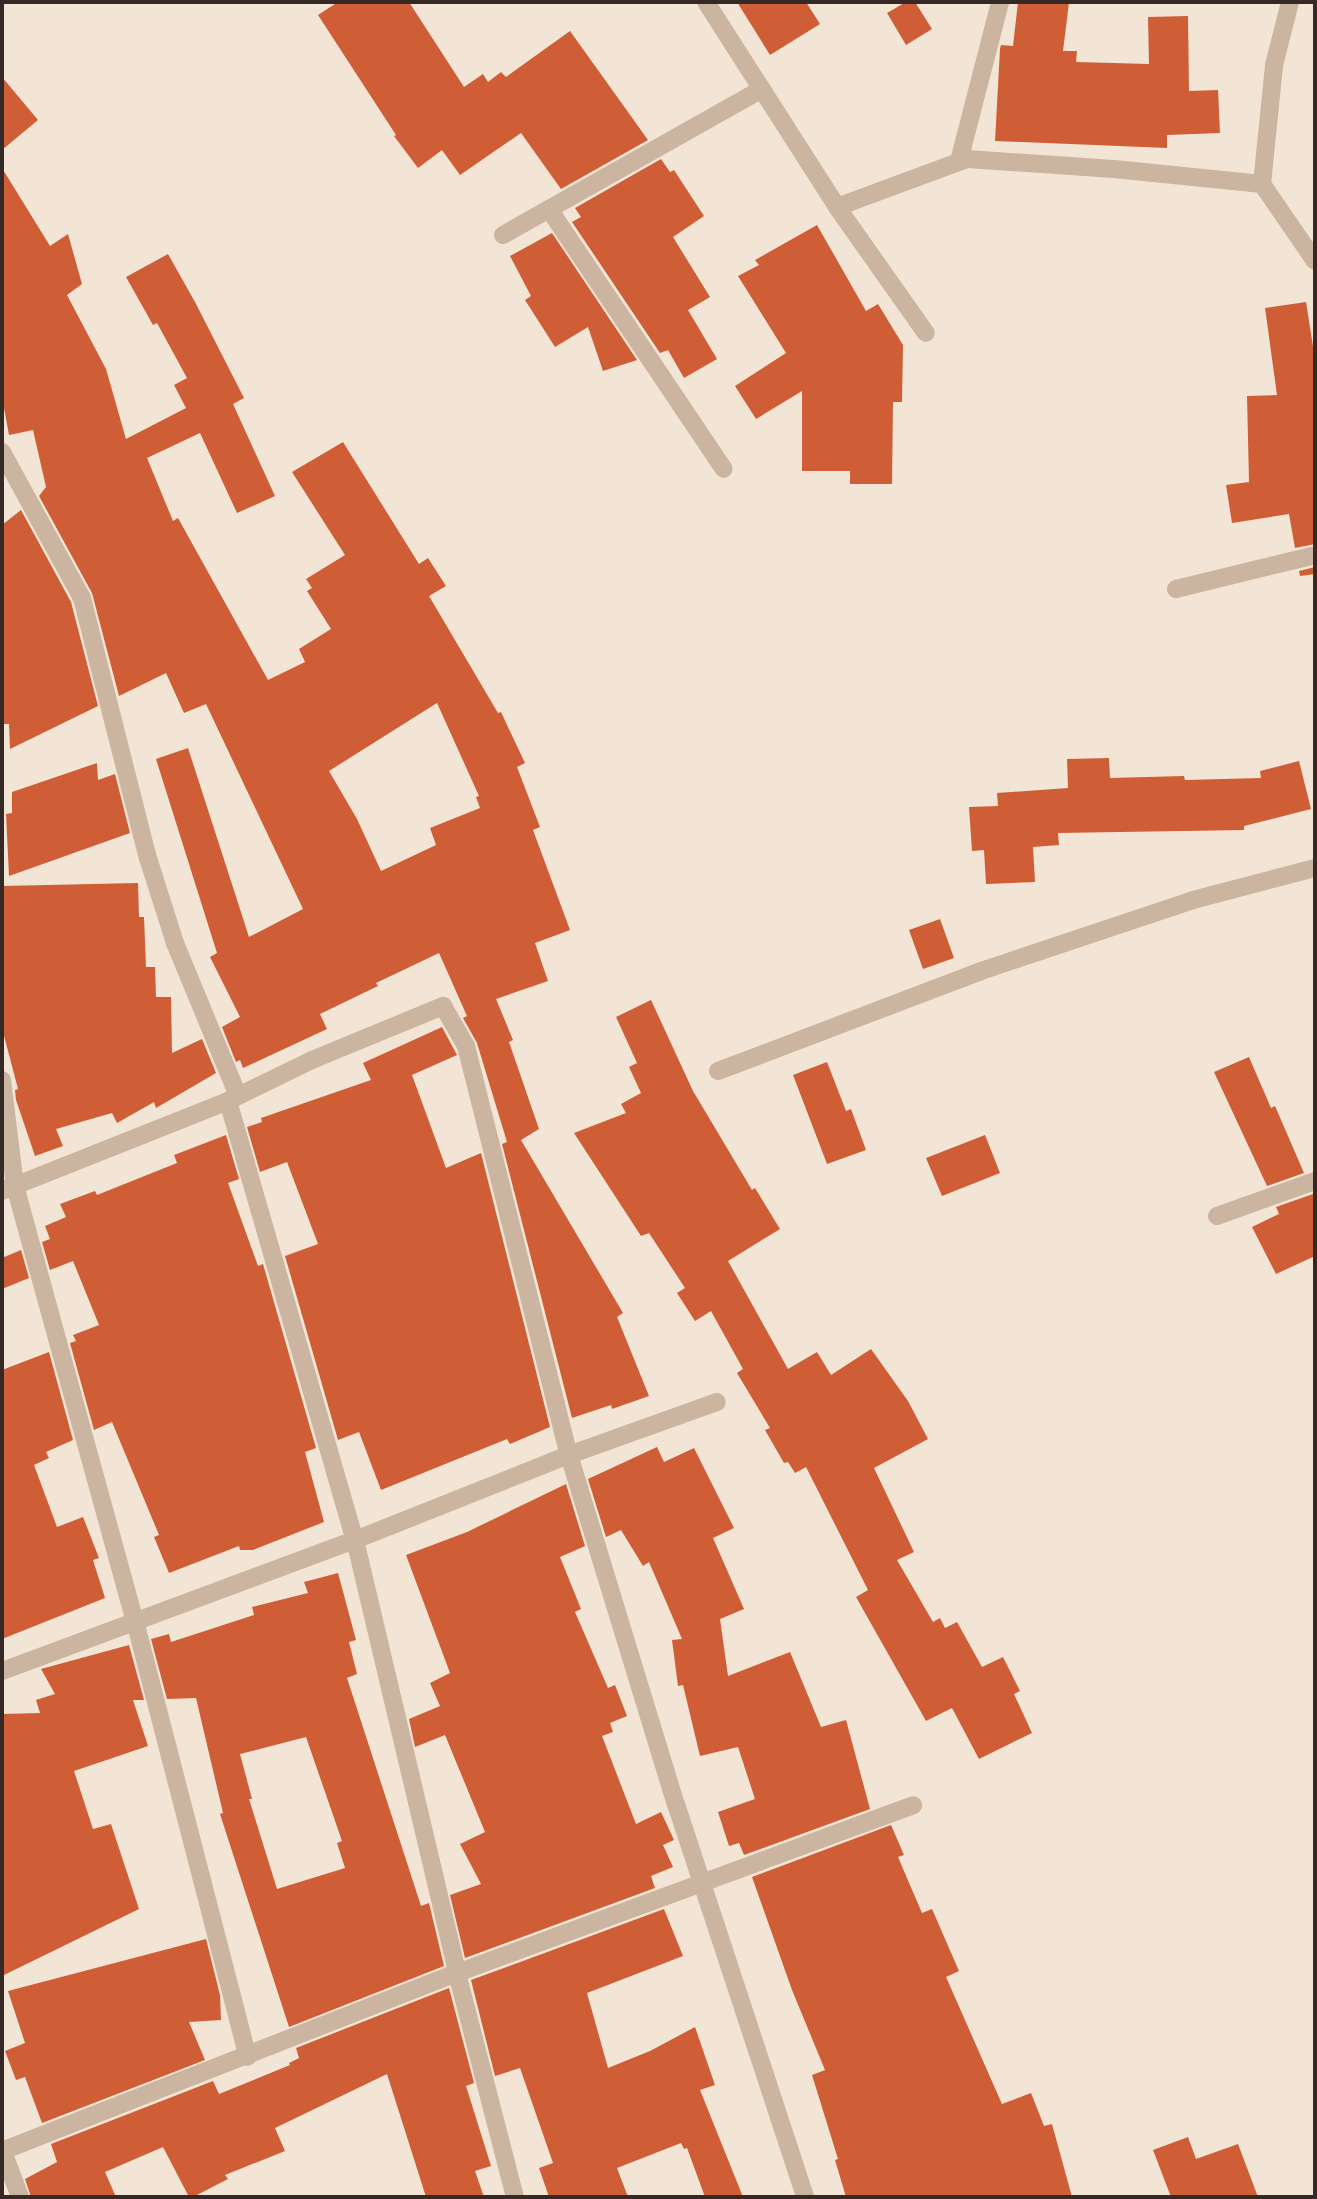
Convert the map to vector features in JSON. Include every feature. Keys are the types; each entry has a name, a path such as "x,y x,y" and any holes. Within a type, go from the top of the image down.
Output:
{"street":[{"path":"706,2 837,207 926,333"},
{"path":"959,161 1000,2"},
{"path":"1290,2 1274,65 1262,184 1314,258"},
{"path":"503,235 762,89"},
{"path":"837,207 967,159 1114,169 1262,184"},
{"path":"550,209 724,469"},
{"path":"2,452 82,597 148,858 175,943 233,1098 355,1539 457,1973 515,2197"},
{"path":"1176,589 1315,555"},
{"path":"718,1071 981,971 1193,900 1315,868"},
{"path":"8,1188 233,1098 312,1060 443,1006 466,1046 569,1455 701,1882 805,2197"},
{"path":"2,1080 8,1188 135,1621 248,2057"},
{"path":"1217,1216 1315,1181"},
{"path":"2,1671 355,1539 569,1455 717,1402"},
{"path":"20,2197 2,2150 248,2057 457,1973 913,1805"}],"building":[{"path":"338,2 409,2 464,87 483,74 488,82 501,72 506,77 570,31 648,140 561,189 521,133 460,175 442,150 418,168 394,136 396,135 318,15"},
{"path":"737,2 806,2 820,24 770,55"},
{"path":"906,2 915,2 932,29 906,45 887,13"},
{"path":"1018,2 1069,2 1063,51 1077,51 1076,62 1149,64 1148,17 1188,16 1189,91 1218,90 1220,133 1167,135 1167,148 995,141 1000,49 1001,45 1013,46"},
{"path":"2,77 38,120 2,150"},
{"path":"661,159 670,172 674,170 704,216 673,237 710,297 688,310 717,359 684,378 668,350 660,353 572,222 581,217 575,208"},
{"path":"2,168 50,246 68,234 82,284 67,295 106,369 126,439 186,408 174,385 187,378 157,323 153,325 126,277 168,254 195,302 244,398 233,404 275,496 237,513 200,433 147,458 173,521 178,518 268,680 305,662 299,649 331,629 307,591 312,588 306,579 345,555 292,472 343,442 419,564 428,558 446,586 429,596 498,713 501,712 525,763 517,767 540,827 533,830 570,930 535,943 548,981 496,999 513,1040 509,1042 539,1129 521,1140 623,1313 617,1317 649,1396 612,1409 611,1405 572,1418 502,1144 507,1142 477,1043 463,1018 467,1016 439,953 320,1014 327,1029 243,1068 240,1060 236,1062 222,1027 240,1017 210,957 217,953 156,759 188,748 249,937 303,909 206,704 184,713 166,673 119,696 92,593 39,496 46,487 33,430 9,435 2,397","holes":["437,703 479,796 476,797 480,808 430,828 436,845 381,871 357,819 329,771"]},
{"path":"817,225 866,311 878,304 903,345 902,402 893,402 892,484 850,484 850,471 802,471 802,391 756,419 735,386 786,353 738,276 759,265 755,260"},
{"path":"552,233 637,360 603,371 588,327 555,347 525,300 531,296 510,256"},
{"path":"1306,302 1315,359 1315,544 1295,548 1289,514 1232,523 1226,485 1249,482 1247,396 1277,395 1265,308"},
{"path":"21,510 71,602 98,706 10,749 9,724 4,724 2,686 2,525"},
{"path":"1315,567 1315,574 1300,576 1299,571"},
{"path":"1109,758 1110,778 1184,776 1185,780 1261,778 1260,771 1299,761 1311,809 1244,826 1244,830 1058,833 1059,845 1033,847 1035,882 986,884 984,850 972,851 969,807 998,806 997,793 1068,788 1067,759"},
{"path":"97,763 98,780 115,774 130,833 9,876 6,814 12,813 12,792"},
{"path":"138,883 139,917 144,917 146,967 155,967 156,997 171,997 172,1053 202,1039 216,1073 156,1108 154,1102 117,1123 112,1113 56,1129 63,1146 35,1156 16,1100 15,1090 18,1089 2,1028 2,886"},
{"path":"940,919 954,958 923,969 909,930"},
{"path":"651,1000 693,1091 752,1190 755,1188 780,1229 728,1261 788,1369 817,1352 831,1375 871,1349 908,1401 928,1439 874,1468 914,1552 897,1560 933,1622 940,1618 945,1628 957,1622 982,1667 1003,1657 1020,1691 1014,1694 1032,1733 979,1759 952,1708 926,1721 856,1597 868,1590 806,1467 795,1473 788,1462 784,1463 765,1430 770,1428 737,1373 743,1369 711,1311 695,1321 677,1293 685,1288 649,1233 641,1236 574,1133 626,1113 621,1104 641,1093 629,1067 637,1063 616,1017"},
{"path":"442,1027 457,1055 412,1075 446,1168 481,1153 550,1427 510,1444 507,1439 381,1490 359,1432 338,1440 285,1256 318,1244 287,1162 260,1172 247,1127 262,1122 261,1118 371,1080 363,1063"},
{"path":"1249,1057 1271,1108 1275,1106 1304,1173 1267,1186 1214,1072"},
{"path":"827,1062 846,1111 851,1109 866,1150 827,1164 793,1075"},
{"path":"226,1135 239,1179 228,1183 258,1266 263,1264 316,1448 305,1452 324,1522 253,1550 240,1550 239,1546 169,1573 154,1537 159,1535 112,1422 94,1430 70,1343 76,1341 73,1335 99,1325 73,1261 50,1270 42,1242 50,1239 45,1226 66,1217 60,1204 95,1191 97,1195 177,1163 174,1155"},
{"path":"985,1135 1000,1173 942,1196 926,1158"},
{"path":"1313,1194 1315,1256 1276,1274 1252,1227 1279,1214 1276,1207"},
{"path":"21,1250 29,1278 2,1289 2,1258"},
{"path":"49,1352 73,1440 46,1452 49,1458 34,1465 57,1527 83,1517 99,1558 93,1560 105,1598 2,1639 2,1370"},
{"path":"657,1447 664,1462 694,1448 734,1528 713,1538 744,1609 720,1619 728,1676 790,1652 821,1727 846,1720 870,1809 744,1855 739,1843 729,1846 718,1812 755,1799 738,1747 700,1756 683,1685 678,1686 672,1640 682,1639 649,1562 643,1566 621,1530 606,1537 588,1479"},
{"path":"566,1484 585,1546 560,1557 581,1609 575,1612 608,1688 615,1685 627,1716 610,1723 613,1732 602,1736 636,1824 661,1812 674,1840 663,1845 673,1867 651,1876 655,1888 465,1958 450,1895 481,1884 460,1844 485,1832 445,1735 415,1747 409,1719 440,1706 430,1683 450,1673 406,1555 467,1532"},
{"path":"338,1573 356,1640 349,1642 357,1674 347,1678 421,1906 429,1903 444,1966 289,2027 220,1814 223,1813 196,1698 167,1699 151,1639 169,1634 171,1642 254,1615 252,1607 308,1593 304,1582","holes":["306,1737 342,1841 337,1843 345,1868 277,1889 249,1799 252,1799 240,1754"]},
{"path":"129,1645 144,1700 133,1700 148,1746 74,1771 93,1829 111,1824 139,1909 2,1976 2,1714 40,1713 36,1700 55,1694 41,1669"},
{"path":"891,1825 904,1855 898,1857 922,1913 932,1909 959,1971 946,1977 1002,2104 1031,2093 1044,2126 1052,2124 1072,2197 846,2197 835,2160 838,2159 812,2075 825,2070 792,1990 752,1877"},
{"path":"664,1909 683,1956 587,1993 608,2068 650,2051 695,2027 715,2085 700,2090 743,2197 705,2197 687,2148 684,2149 681,2143 617,2168 628,2197 549,2197 539,2168 553,2163 520,2068 495,2076 471,1980"},
{"path":"206,1939 220,1995 221,2020 189,2022 205,2060 42,2123 25,2077 16,2080 5,2051 25,2043 8,1991"},
{"path":"449,1988 474,2083 466,2086 491,2166 475,2171 484,2197 426,2197 387,2074 275,2128 285,2151 225,2175 228,2179 193,2197 189,2197 163,2147 105,2172 116,2197 31,2197 25,2179 57,2162 51,2144 213,2081 219,2094 290,2065 289,2063 299,2058 296,2048"},
{"path":"1188,2137 1196,2159 1238,2144 1258,2197 1171,2197 1153,2150"}]}
